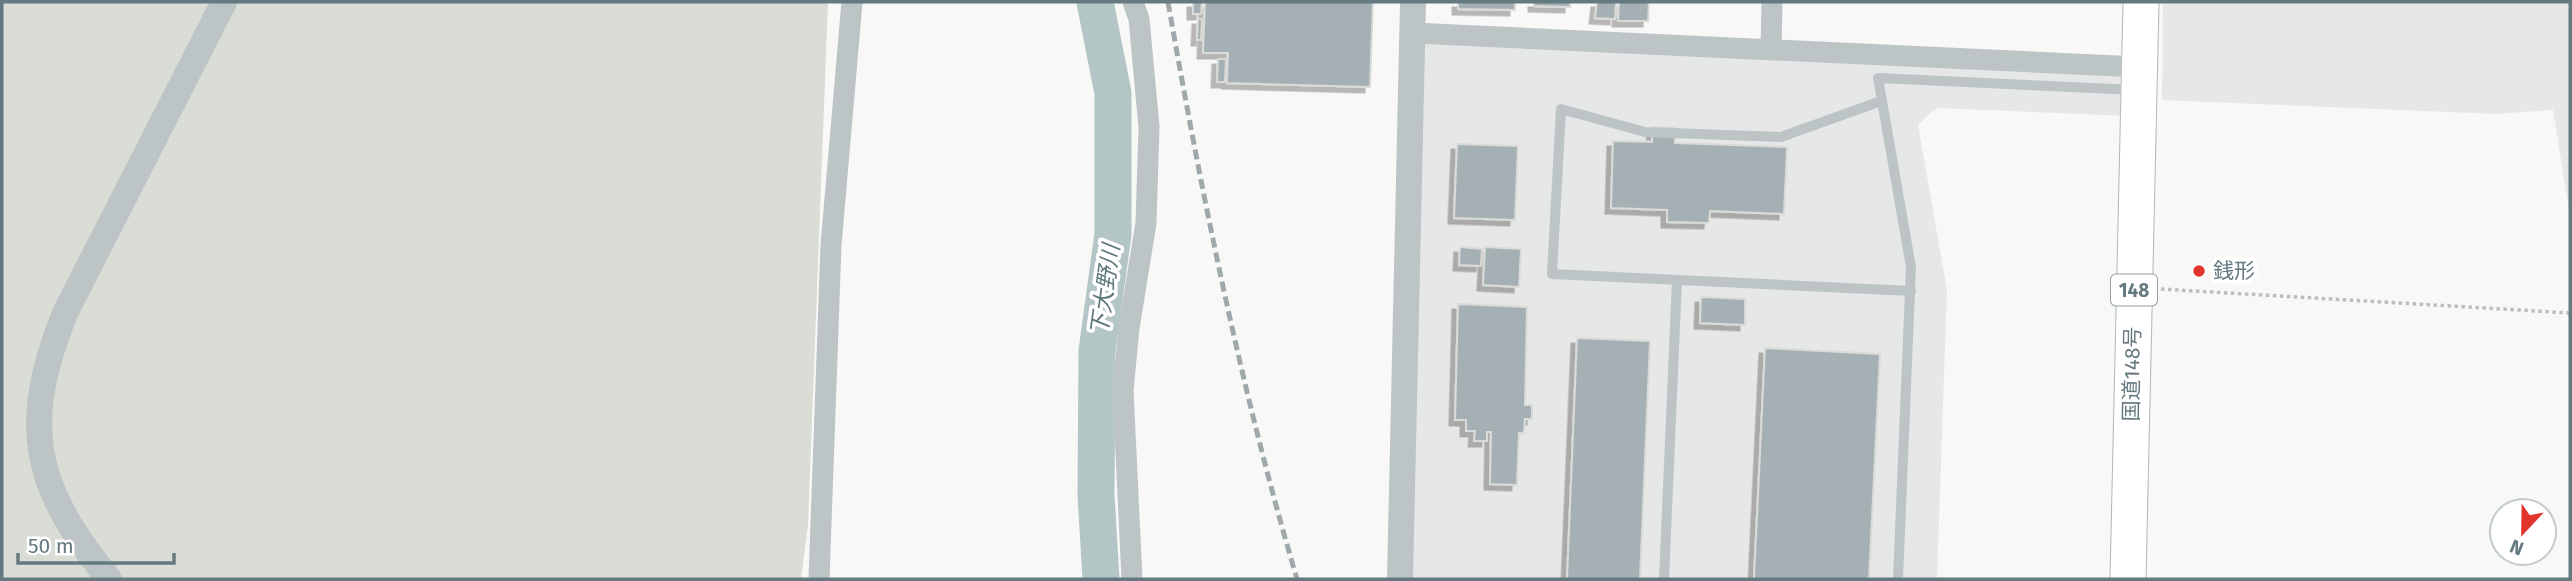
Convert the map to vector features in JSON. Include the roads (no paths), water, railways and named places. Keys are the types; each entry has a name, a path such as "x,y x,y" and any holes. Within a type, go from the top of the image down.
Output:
{"highway":[{"name":"国道148号","path":"2128,579 2141,2"}],"street":[{"path":"109,579 91,557 57,503 46,472 40,443 38,412 42,383 50,351 66,311 224,2"},
{"path":"819,579 831,245 852,2"},
{"path":"1132,579 1123,390 1129,328 1146,223 1149,127 1139,19 1133,2"},
{"path":"1400,579 1413,2"},
{"path":"1771,50 1772,2"},
{"path":"1413,33 1771,50 2139,78"}],"lane":[{"path":"1898,579 1911,267 1878,78 2139,78"},
{"path":"1881,102 1781,137 1644,132 1561,109 1552,274 1911,291"},
{"path":"1664,579 1677,280"}],"waterway":[{"name":"下大野川","path":"1095,2 1113,93 1113,234 1097,351 1096,495 1101,579"}],"railway":[{"path":"1168,2 1224,292 1258,436 1297,579"}],"place":[{"name":"銭形","path":"2199,271"}]}
